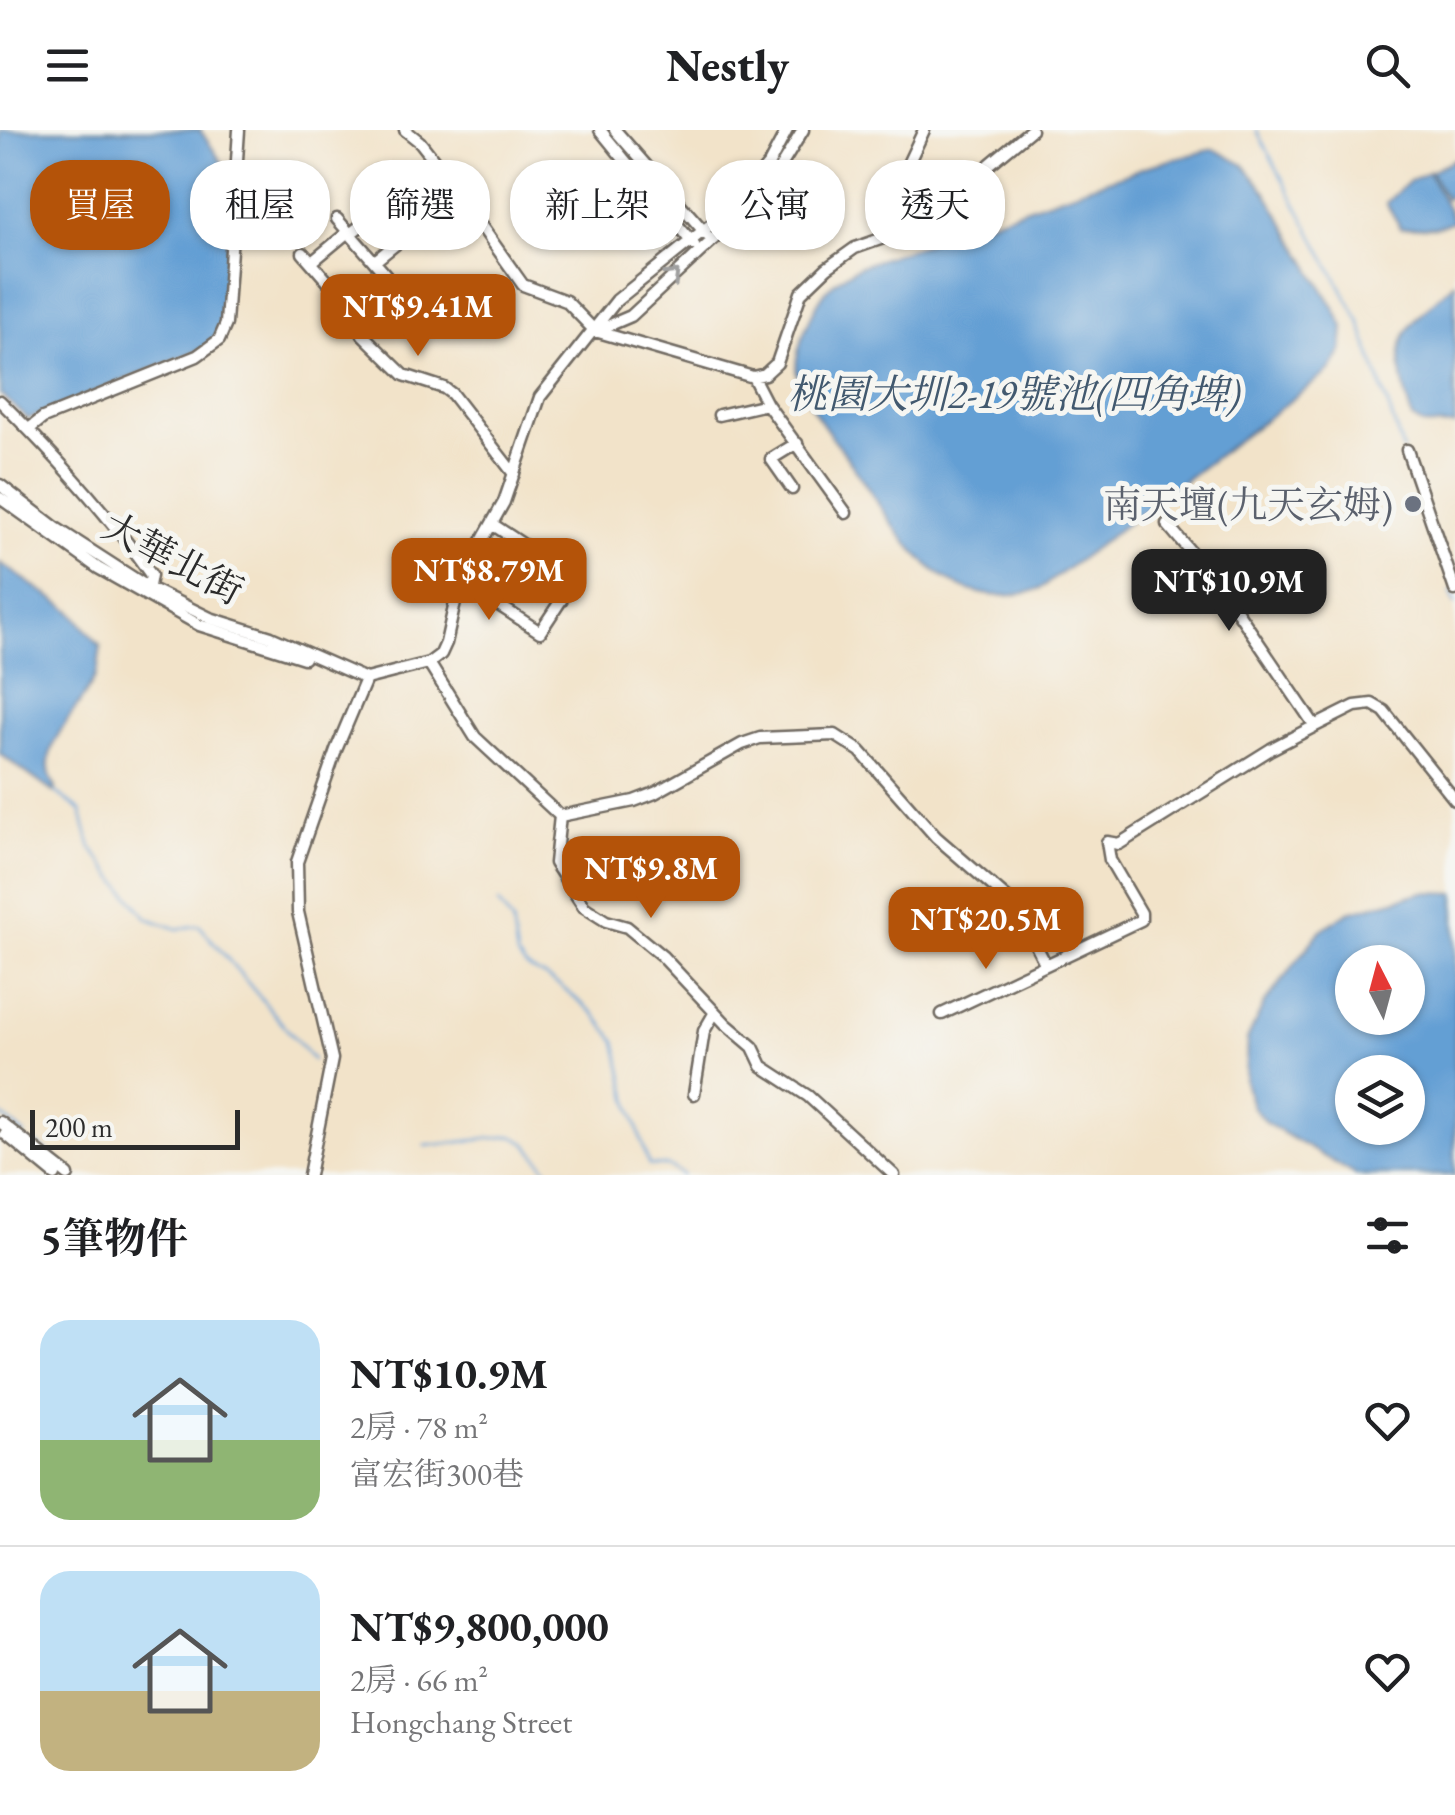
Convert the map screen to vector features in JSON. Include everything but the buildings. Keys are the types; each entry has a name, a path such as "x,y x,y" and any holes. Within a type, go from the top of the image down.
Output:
{"street":[{"path":"29,429 43,418 197,356 219,340 227,311 239,130"},
{"path":"405,130 435,160"},
{"path":"600,130 695,246"},
{"path":"615,130 705,233"},
{"path":"771,160 788,130"},
{"path":"785,160 803,130"},
{"path":"909,160 924,130"},
{"path":"995,160 1031,130"},
{"path":"338,219 385,274 349,306"},
{"path":"312,262 349,233"},
{"path":"490,238 523,285 566,301 595,331 753,377 765,374 776,363 801,293 827,268 865,244"},
{"path":"308,1175 332,1059 298,912 297,862 366,678 429,664 441,654 460,580 492,524 514,474 540,397 617,300 705,238"},
{"path":"595,331 631,316 695,246"},
{"path":"375,261 388,250"},
{"path":"303,253 349,306 363,335 404,375 452,394 514,474"},
{"path":"753,377 767,404 846,513"},
{"path":"0,401 76,476 118,527 151,575 148,592 98,568 0,498"},
{"path":"720,415 767,404"},
{"path":"792,489 771,459 797,442"},
{"path":"1407,450 1455,590"},
{"name":"大華北街","path":"0,484 148,592 366,678"},
{"path":"460,580 540,632 576,579 492,524"},
{"path":"1166,524 1222,589 1315,726"},
{"path":"497,604 532,550"},
{"path":"429,664 475,737 560,816"},
{"path":"942,1014 1141,920 1141,913 1110,860 1107,842 1120,844 1270,749 1356,706 1372,704 1384,711 1455,800"},
{"path":"560,816 656,792 760,738 834,736 860,751 936,838 1016,906 1046,965"},
{"path":"560,816 556,863 584,907 627,928 662,956 753,1047 762,1066 808,1096 894,1175"},
{"path":"694,1094 704,1030 715,1012"},
{"path":"0,1122 68,1175"},
{"path":"0,1130 55,1175"}],"water":[{"path":"0,130 200,130 220,160 190,160 190,250 228,250 225,311 216,339 203,349 28,419 0,394"},
{"name":"桃園大圳2-19號池(四角埤)","path":"1214,149 1244,165 1265,191 1333,306 1344,327 1342,351 1331,370 1040,589 1006,596 975,592 949,580 904,539 819,419 797,374 798,353 807,326 826,291 858,267 907,250 1005,250 1005,216 1148,166"},
{"path":"1455,159 1455,193 1446,199 1430,171"},
{"path":"1428,172 1454,221 1436,227 1401,228 1386,203 1409,181"},
{"path":"1455,282 1455,426 1423,425 1412,419 1405,392 1400,354 1403,340 1420,315"},
{"path":"0,563 70,610 101,647 97,672 49,758 49,773 56,788 53,792 0,754"},
{"path":"1424,892 1455,893 1455,1175 1356,1175 1266,1123 1252,1106 1245,1081 1247,1040 1264,1004 1321,930 1349,912"}],"waterway":[{"path":"1256,130 1360,322 1403,450"},
{"path":"1451,591 1455,604"},
{"path":"56,792 81,811 91,848 147,918 178,929 199,925 313,1060"},
{"path":"498,903 512,922 517,956 525,966 559,985 594,1013 616,1041 628,1098 649,1165 668,1166 683,1175"},
{"path":"0,1114 25,1135"},
{"path":"425,1146 512,1136 526,1143 552,1175"},
{"path":"36,1143 55,1157"}],"place":[{"name":"南天壇(九天玄姆)","path":"1413,504"}]}
